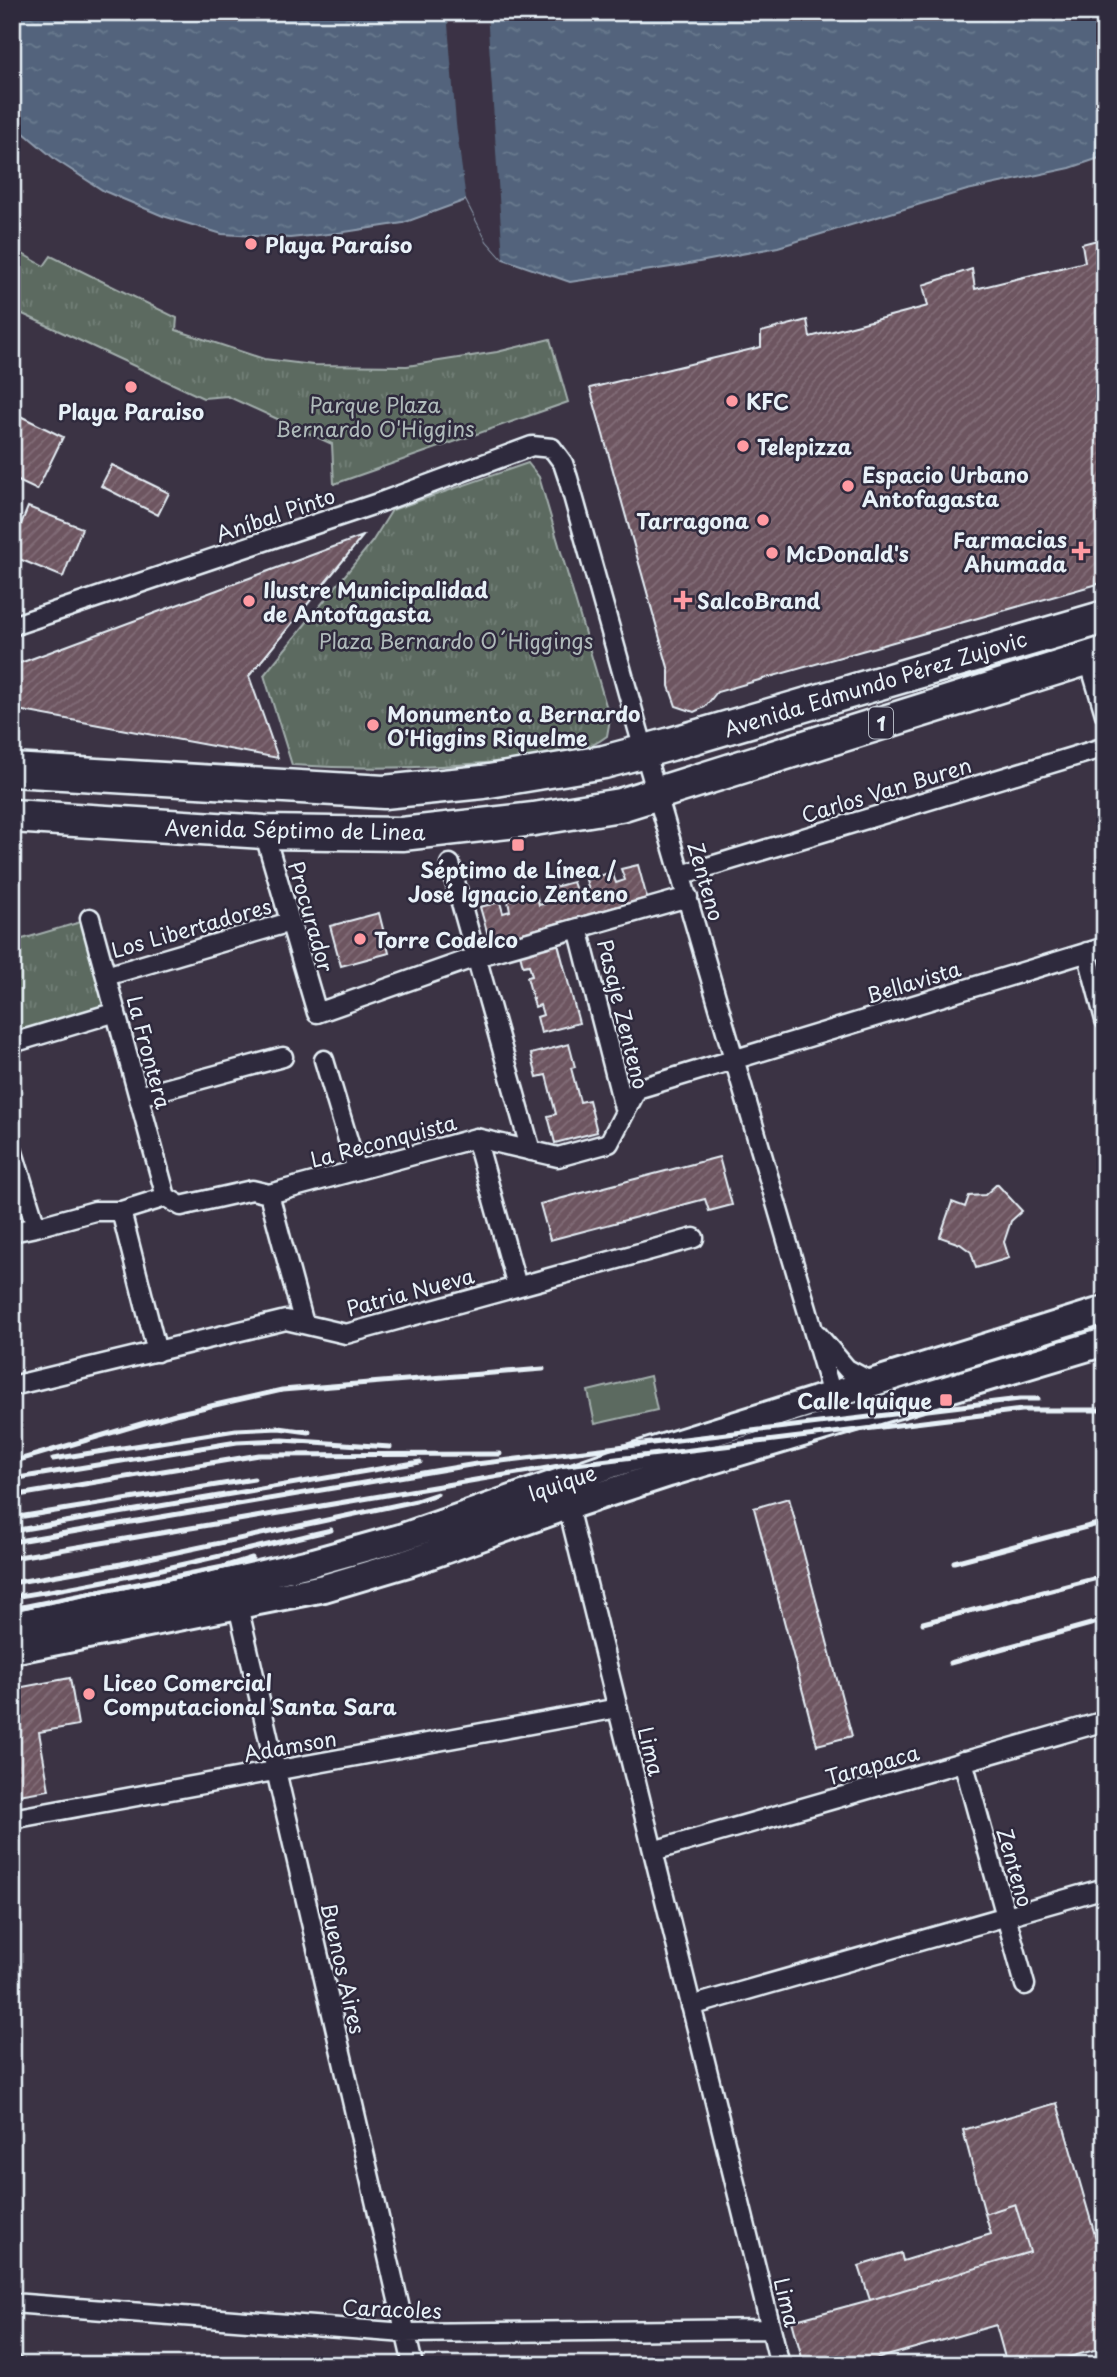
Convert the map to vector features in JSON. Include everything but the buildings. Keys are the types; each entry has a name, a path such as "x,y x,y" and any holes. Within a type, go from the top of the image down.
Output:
{"highway":[{"name":"Avenida Edmundo Pérez Zujovic","path":"645,750 1105,617"},
{"name":"Avenida Edmundo Pérez Zujovic","path":"657,793 1097,655"},
{"name":"Avenida Séptimo de Linea","path":"12,769 384,792 483,782 604,762 645,750"},
{"name":"Avenida Séptimo de Linea","path":"12,816 264,832 402,834 620,805 657,793"}],"main road":[{"name":"Iquique","path":"12,1650 235,1594 314,1562 400,1538 615,1463 1105,1310"},
{"name":"Iquique","path":"12,1625 235,1594 324,1588 408,1563 682,1469 1105,1342"},
{"path":"873,1383 892,1392 932,1394"},
{"path":"568,1507 592,1477 615,1463"}],"street":[{"name":"Aníbal Pinto","path":"12,626 370,506 532,446 552,448"},
{"name":"Zenteno","path":"552,448 563,463 568,478 832,1395"},
{"path":"1097,655 1105,714"},
{"name":"Carlos Van Buren","path":"681,875 1105,747"},
{"name":"Procurador","path":"264,832 317,1013 476,957"},
{"path":"450,864 531,1151"},
{"path":"476,957 688,897"},
{"name":"La Frontera","path":"90,918 166,1197"},
{"name":"Los Libertadores","path":"106,976 290,922"},
{"name":"Pasaje Zenteno","path":"578,928 625,1112"},
{"name":"Bellavista","path":"734,1058 1105,947"},
{"path":"1087,952 1105,1020"},
{"path":"12,1043 116,1012"},
{"path":"139,1096 283,1057"},
{"name":"La Reconquista","path":"12,1231 94,1211 121,1211 166,1197 181,1206 252,1190 269,1194 476,1138 558,1157 609,1143 637,1089 734,1058"},
{"path":"324,1060 357,1170"},
{"path":"476,1138 517,1286"},
{"path":"12,1149 36,1227"},
{"path":"269,1194 304,1324"},
{"path":"121,1211 157,1352"},
{"name":"Patria Nueva","path":"12,1386 286,1321 346,1334 694,1237"},
{"name":"Zenteno","path":"813,1329 848,1369 873,1383"},
{"name":"Lima","path":"568,1507 780,2365"},
{"name":"Buenos Aires","path":"235,1594 413,2365"},
{"name":"Adamson","path":"12,1818 618,1708"},
{"name":"Tarapaca","path":"653,1851 1105,1721"},
{"name":"Zenteno","path":"963,1761 1025,1985"},
{"path":"691,2006 1105,1888"},
{"name":"Caracoles","path":"12,2302 405,2333 771,2329"}],"green space":[{"name":"Parque Plaza Bernardo O'Higgins","path":"12,248 44,266 51,256 177,318 176,330 264,359 313,365 407,366 497,352 550,339 568,402 334,484 332,444 227,396 203,398 12,309"},
{"name":"Plaza Bernardo O´Higgings","path":"528,463 539,477 610,719 607,736 587,747 564,754 488,763 376,768 292,765 264,675 372,542 392,510"},
{"path":"84,921 109,1008 12,1036 12,942"},
{"path":"650,1376 657,1410 595,1424 588,1391"}],"water":[{"path":"12,12 1105,12 1105,156 1070,168 967,190 778,247 678,266 570,282 503,259 487,241 466,200 403,223 290,238 222,234 163,216 104,191 56,160 12,123"}],"pier":[{"path":"447,12 487,12 503,259 487,241 466,200 456,124"}],"railway":[{"path":"12,1462 175,1414 282,1390 543,1369"},
{"path":"12,1542 476,1464 1038,1399"},
{"path":"12,1558 559,1466 1022,1410 1105,1410"},
{"path":"53,1459 236,1430 279,1428 309,1432"},
{"path":"12,1479 237,1442 283,1440 390,1447"},
{"path":"12,1496 259,1455 500,1454"},
{"path":"12,1531 420,1462"},
{"path":"12,1518 254,1479"},
{"path":"12,1583 121,1564 416,1501 437,1494"},
{"path":"954,1562 1105,1522"},
{"path":"12,1597 132,1575 331,1530"},
{"path":"12,1609 223,1567 252,1558"},
{"path":"923,1623 1105,1576"},
{"path":"950,1663 1105,1620"}],"place":[{"name":"Playa Paraíso","path":"251,244"},
{"name":"Playa Paraiso","path":"131,387"},
{"name":"KFC","path":"732,401"},
{"name":"Telepizza","path":"743,446"},
{"name":"Espacio Urbano Antofagasta","path":"848,486"},
{"name":"Tarragona","path":"763,520"},
{"name":"Farmacias Ahumada","path":"1081,551"},
{"name":"McDonald's","path":"772,553"},
{"name":"SalcoBrand","path":"683,600"},
{"name":"Ilustre Municipalidad de Antofagasta","path":"249,601"},
{"name":"Monumento a Bernardo O'Higgins Riquelme","path":"373,725"},
{"name":"Séptimo de Línea / José Ignacio Zenteno","path":"518,845"},
{"name":"Torre Codelco","path":"360,939"},
{"name":"Calle Iquique","path":"946,1400"},
{"name":"Liceo Comercial Computacional Santa Sara","path":"89,1694"}]}
